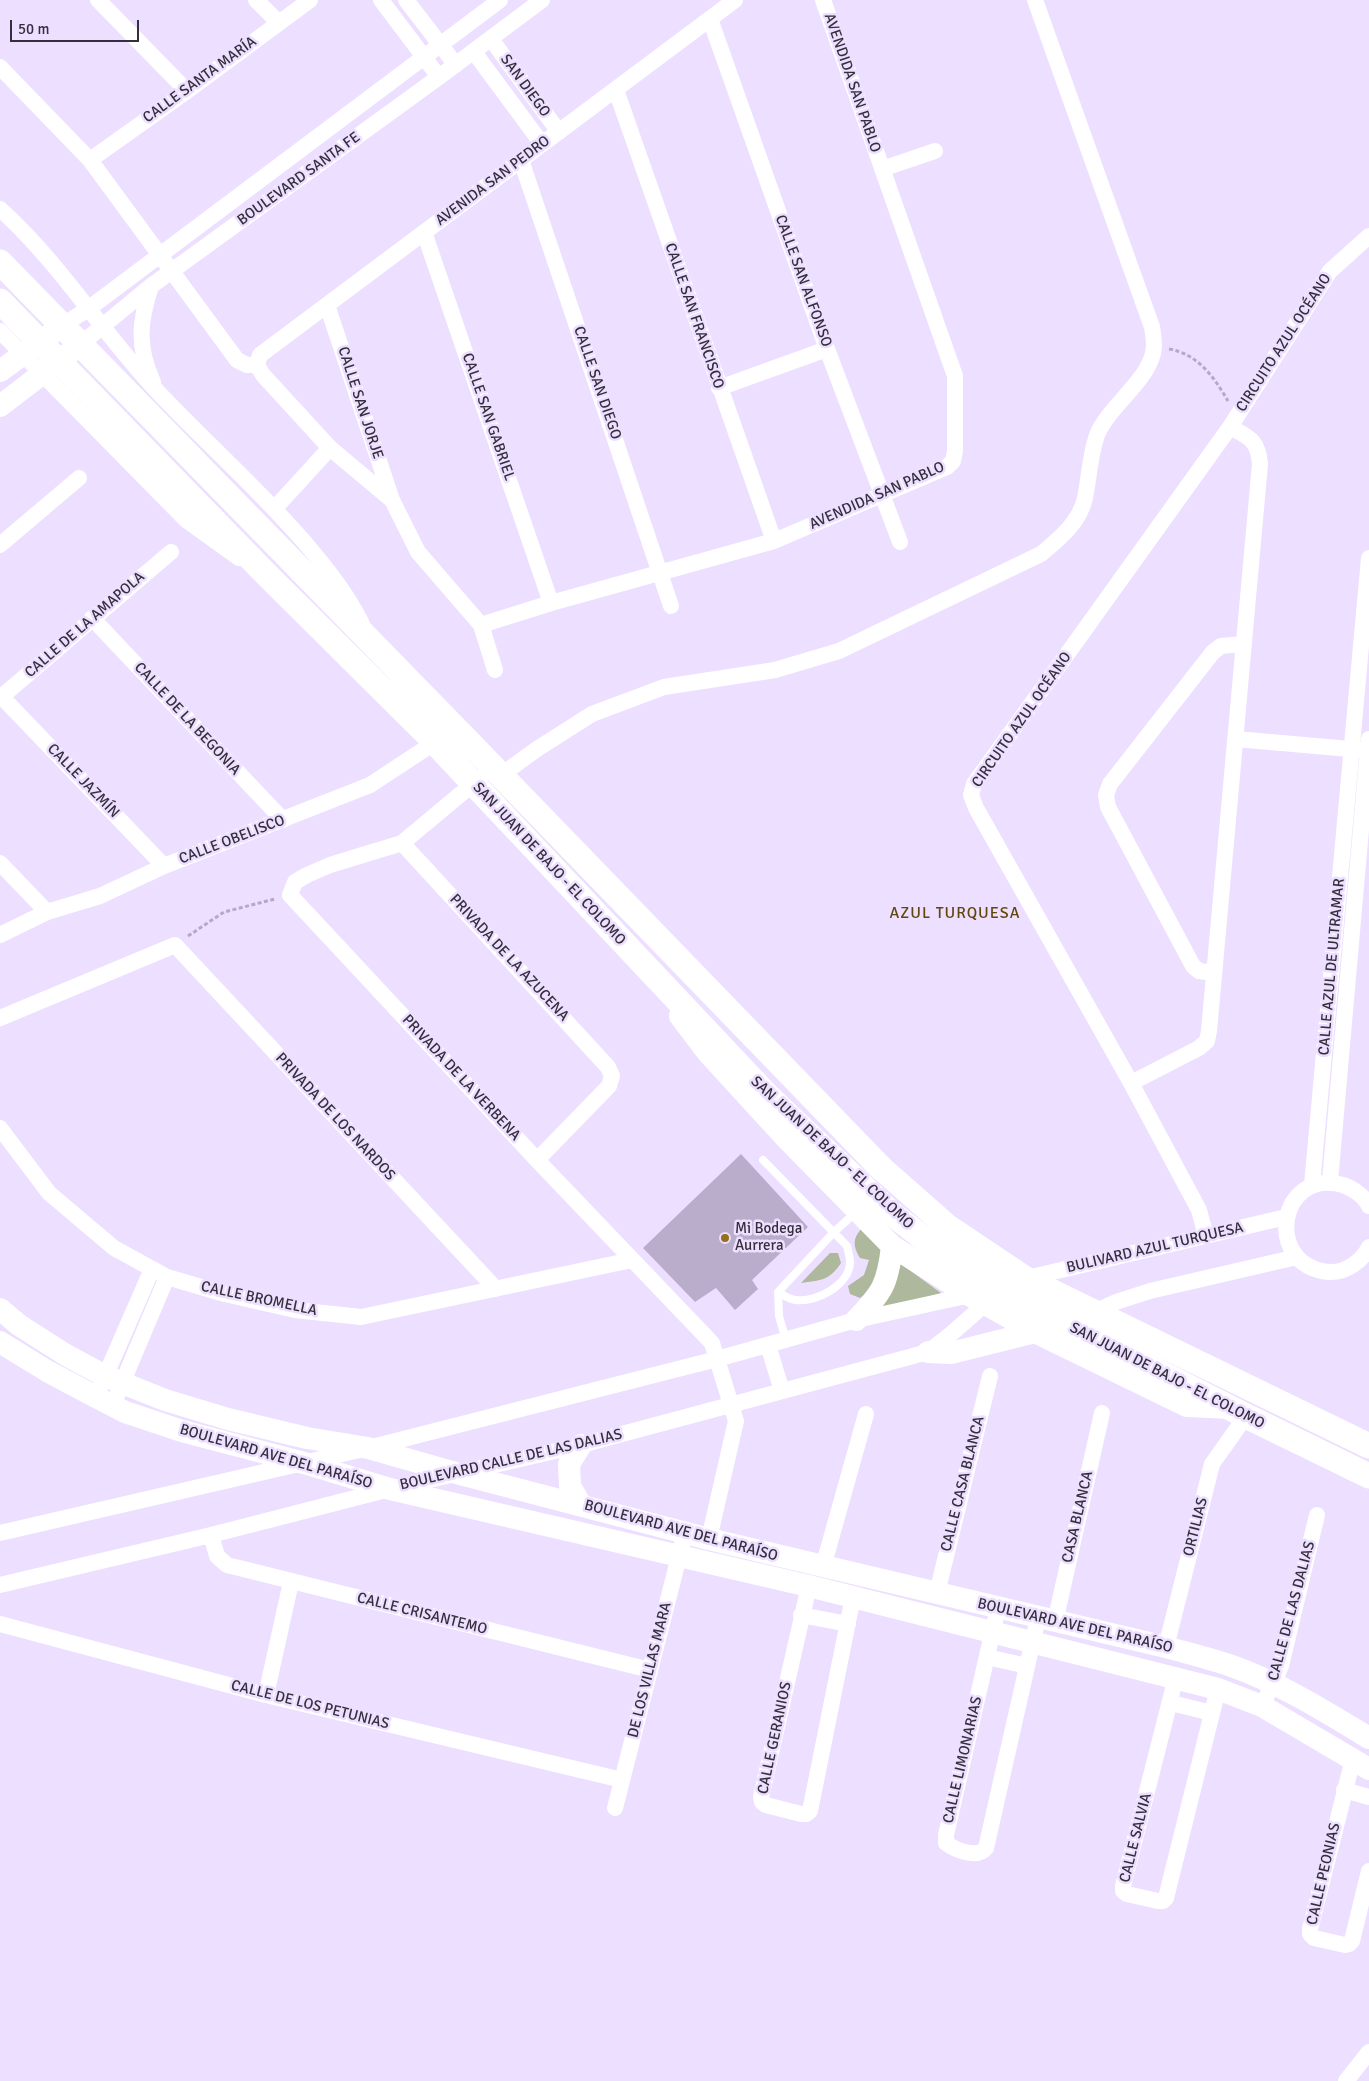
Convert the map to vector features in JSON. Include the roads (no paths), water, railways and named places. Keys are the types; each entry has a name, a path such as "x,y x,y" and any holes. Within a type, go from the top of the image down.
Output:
{"main road":[{"name":"SAN JUAN DE BAJO - EL COLOMO","path":"0,262 371,641 880,1167 948,1227 1024,1278 1369,1446"},
{"name":"SAN JUAN DE BAJO - EL COLOMO","path":"0,301 32,348 51,368 266,574 437,745 767,1095 890,1212 937,1249 985,1297 1074,1329 1369,1476"}],"street":[{"path":"98,0 187,91"},
{"path":"256,0 280,22"},
{"name":"CALLE SANTA MARÍA","path":"90,160 310,0"},
{"path":"381,0 439,77"},
{"path":"406,0 456,65"},
{"name":"BOULEVARD SANTA FE","path":"0,371 88,309 500,0"},
{"name":"BOULEVARD SANTA FE","path":"0,406 51,368 171,271 474,52 542,0"},
{"name":"AVENIDA SAN PEDRO","path":"257,365 260,354 735,0"},
{"name":"AVENDIDA SAN PABLO","path":"481,625 661,571 720,557 774,541 947,467 953,461 955,451 955,376 822,0"},
{"path":"402,843 469,778 492,766 537,749 592,714 664,687 775,670 839,651 1041,554 1068,530 1084,501 1091,460 1098,434 1148,366 1154,347 1152,327 1035,0"},
{"name":"CALLE SAN ALFONSO","path":"710,19 827,349 900,542"},
{"name":"SAN DIEGO","path":"491,39 559,132"},
{"name":"SAN DIEGO","path":"474,52 542,144"},
{"path":"0,67 90,160 238,360 247,365 257,365 263,375 330,448 392,500"},
{"name":"CALLE SAN FRANCISCO","path":"616,90 774,541"},
{"path":"882,169 935,151"},
{"name":"CALLE SAN DIEGO","path":"520,160 661,571 671,606"},
{"path":"0,209 60,274 158,393 275,508 326,568 350,600 371,641"},
{"name":"CALLE SAN GABRIEL","path":"424,232 551,603"},
{"name":"CIRCUITO AZUL OCÉANO","path":"1206,1236 1199,1210 1131,1083 976,808 972,795 974,784 1230,427 1330,271 1366,238"},
{"path":"151,286 142,313 141,340 148,370 158,393"},
{"name":"CALLE SAN JORJE","path":"328,305 392,500 418,552 481,625"},
{"path":"0,332 32,348"},
{"path":"719,388 827,349"},
{"name":"CIRCUITO AZUL OCÉANO","path":"1131,1083 1199,1048 1206,1041 1209,1031 1260,464 1259,450 1252,439 1230,427"},
{"path":"275,508 330,448"},
{"path":"0,545 79,478"},
{"name":"CALLE DE LA AMAPOLA","path":"1,697 171,552"},
{"name":"CALLE AZUL DE ULTRAMAR","path":"1312,1185 1369,558"},
{"name":"CALLE DE LA BEGONIA","path":"92,618 283,820"},
{"path":"481,625 495,670"},
{"path":"1213,973 1199,971 1193,966 1108,807 1106,795 1110,784 1213,652 1221,646 1243,644"},
{"name":"CALLE JAZMÍN","path":"1,697 164,866"},
{"name":"CALLE OBELISCO","path":"0,935 47,912 100,896 164,866 370,785 437,745 456,729"},
{"path":"1236,739 1351,749 1369,746"},
{"name":"CALLE AZUL DE ULTRAMAR","path":"1330,1182 1369,746"},
{"name":"PRIVADA DE LA VERBENA","path":"402,843 330,865 307,875 295,882 290,895 537,1160 712,1343 736,1421 709,1540"},
{"name":"PRIVADA DE LA AZUCENA","path":"402,843 608,1067 612,1076 609,1086 537,1160"},
{"path":"0,863 47,912"},
{"path":"624,944 708,1053 786,1138 892,1246 985,1297 1036,1332 1187,1406 1239,1412"},
{"name":"PRIVADA DE LOS NARDOS","path":"0,1018 175,945 496,1289"},
{"name":"CALLE BROMELLA","path":"0,1128 50,1193 114,1248 167,1277 225,1294 295,1310 361,1317 632,1260"},
{"path":"1368,1203 1352,1187 1330,1182 1312,1185 1295,1198 1286,1217 1286,1238 1296,1257 1312,1268 1331,1272 1349,1268 1364,1256 1369,1247"},
{"name":"BULIVARD AZUL TURQUESA","path":"1024,1278 1286,1217"},
{"path":"856,1320 875,1301 884,1287 890,1270 892,1246"},
{"path":"1074,1329 1093,1311 1150,1291 1296,1257"},
{"path":"114,1380 152,1269"},
{"path":"104,1401 167,1277"},
{"name":"BOULEVARD CALLE DE LAS DALIAS","path":"0,1533 304,1463 378,1451 856,1320 985,1297 1024,1278"},
{"name":"BOULEVARD CALLE DE LAS DALIAS","path":"0,1585 210,1535 456,1473 581,1445 928,1352 951,1334 985,1297"},
{"name":"BOULEVARD AVE DEL PARAÍSO","path":"0,1309 19,1325 66,1355 114,1380 165,1400 307,1438 378,1451 709,1540 1166,1647 1230,1665 1274,1684 1330,1714 1369,1738"},
{"path":"928,1352 951,1353 1036,1332"},
{"name":"BOULEVARD AVE DEL PARAÍSO","path":"0,1342 47,1371 125,1412 182,1431 304,1463 390,1489 809,1586 992,1633 1176,1677 1218,1689 1262,1706 1361,1764"},
{"path":"768,1344 782,1391"},
{"name":"CALLE CASA BLANCA","path":"937,1592 990,1376"},
{"name":"ORTILIAS","path":"1166,1647 1212,1464 1239,1412"},
{"name":"CASA BLANCA","path":"1046,1620 1102,1413"},
{"path":"823,1567 866,1414"},
{"path":"581,1445 569,1464 570,1486 581,1505"},
{"path":"355,1478 354,1465 358,1455 378,1451 394,1466 394,1478 390,1489"},
{"name":"CALLE DE LAS DALIAS","path":"1262,1706 1281,1666 1317,1515"},
{"name":"DE LOS VILLAS MARA","path":"615,1808 685,1533"},
{"name":"CALLE CRISANTEMO","path":"210,1535 217,1556 227,1565 650,1670"},
{"path":"266,1695 291,1582"},
{"name":"CALLE GERANIOS","path":"809,1586 761,1797 762,1802 766,1805 800,1814 806,1814 810,1811 853,1597"},
{"name":"CALLE LIMONARIAS","path":"998,1608 946,1835 946,1843 952,1848 976,1854 986,1848 1033,1642 1046,1620"},
{"path":"801,1615 848,1624"},
{"name":"CALLE DE LOS PETUNIAS","path":"0,1624 266,1695 622,1780"},
{"path":"987,1657 1027,1666"},
{"name":"CALLE SALVIA","path":"1176,1677 1171,1703 1123,1886 1123,1891 1127,1894 1158,1901 1163,1901 1166,1898 1218,1689"},
{"path":"1171,1703 1212,1713"},
{"name":"CALLE PEONIAS","path":"1361,1764 1344,1790 1310,1929 1310,1934 1314,1938 1345,1945 1352,1941 1369,1871"},
{"path":"1344,1790 1369,1797"},
{"path":"1346,2081 1369,2052"}],"lane":[{"path":"763,1160 846,1246 850,1262 845,1278 830,1290 812,1299 796,1300 778,1292"},
{"path":"786,1340 779,1316 778,1292 834,1232 858,1211"}],"place":[{"name":"Mi Bodega Aurrera","path":"725,1238"}],"district":[{"name":"AZUL TURQUESA","path":"955,914"}]}
